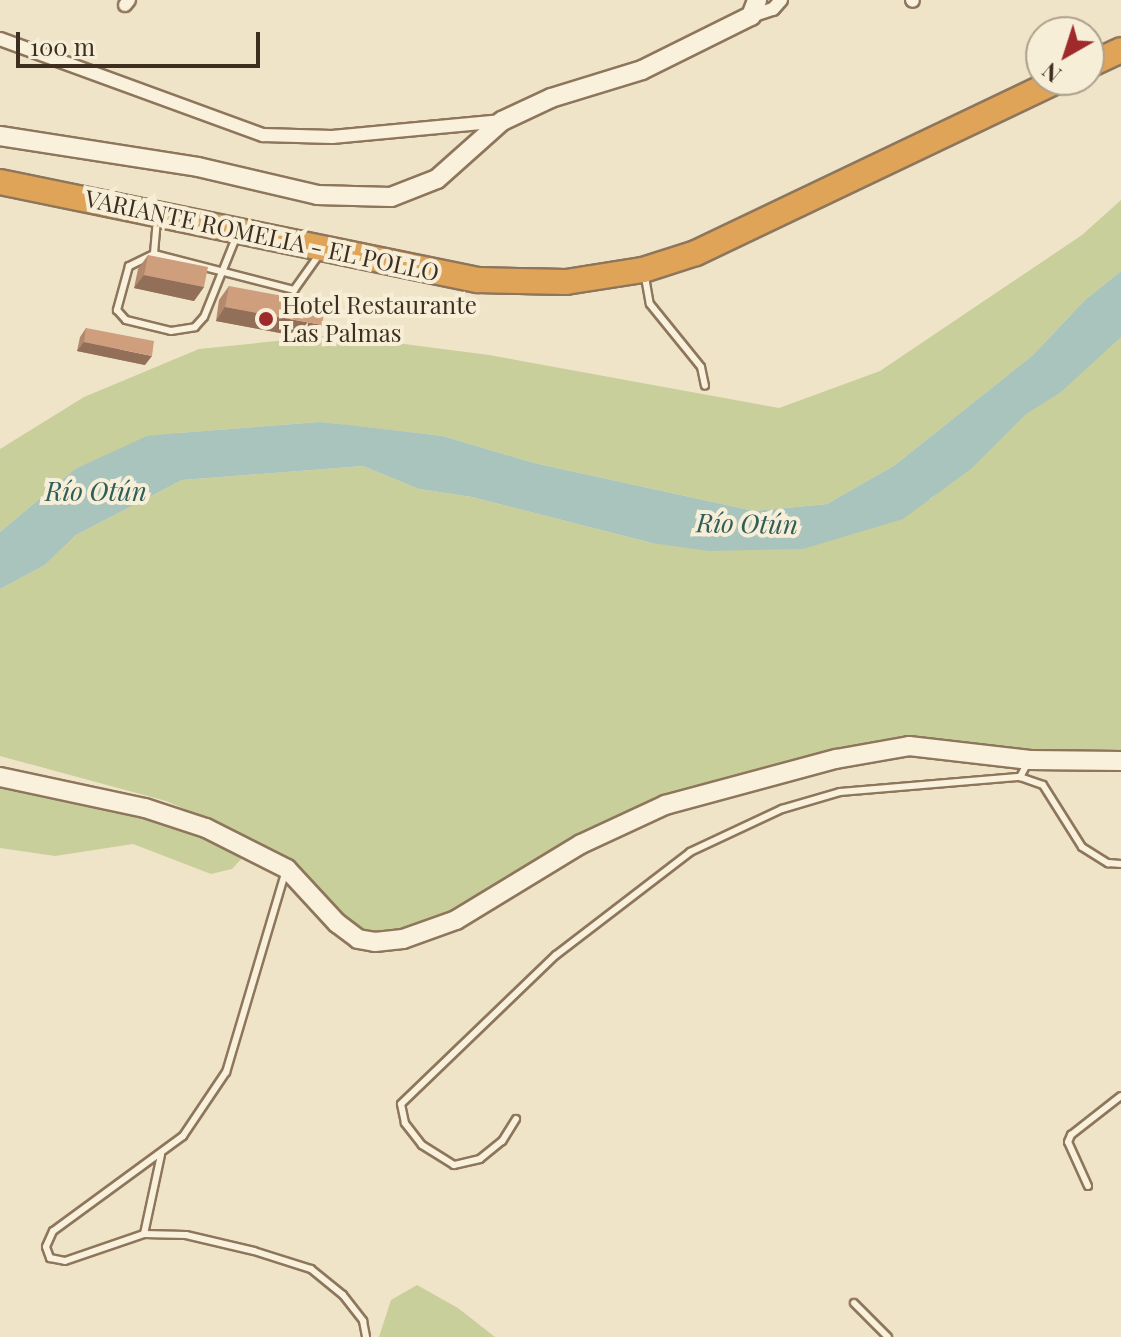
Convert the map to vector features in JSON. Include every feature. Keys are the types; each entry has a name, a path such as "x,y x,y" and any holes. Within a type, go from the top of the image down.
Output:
{"highway":[{"name":"VARIANTE ROMELIA - EL POLLO","path":"0,182 478,280 525,284 643,270 706,249 1025,96"}],"main road":[{"path":"0,136 198,167 317,195 391,197 437,179 502,121 551,98 642,70 754,8"},
{"path":"0,777 145,808 206,828 287,869 358,939 403,939 456,920 581,844 665,805 836,759 909,746 1030,760 1121,761"}],"street":[{"path":"754,8 773,9 781,0"},
{"path":"0,39 263,135 332,137 502,121"}],"lane":[{"path":"154,254 157,216"},
{"path":"238,232 223,271 195,327 171,331 126,320 117,310 129,266 154,254 223,271 294,290 323,249"},
{"path":"643,270 650,304 693,355 705,386"},
{"path":"1020,777 1030,760"},
{"path":"516,1119 502,1141 480,1159 454,1165 422,1145 405,1123 401,1104 556,955 690,852 782,809 840,792 1020,777 1043,785 1082,847 1108,863 1121,864"},
{"path":"287,869 226,1072 183,1136 53,1231 46,1247 50,1258 65,1261 144,1234 209,1240 311,1269 343,1295 363,1321 366,1337"},
{"path":"1088,1186 1068,1142 1071,1135 1121,1096"},
{"path":"144,1234 161,1154"},
{"path":"854,1303 888,1337"}],"green space":[{"path":"1121,200 1121,271 1085,300 1033,355 895,465 827,504 754,511 534,463 443,436 320,422 178,433 75,469 0,532 0,449 84,397 199,349 335,335 489,355 779,408 880,371 1082,235"},
{"path":"1121,310 1121,762 909,746 665,805 437,927 377,942 337,923 293,861 253,839 166,801 0,756 0,589 45,565 76,535 182,480 363,466 419,489 472,497 652,543 931,499"},
{"path":"0,777 145,808 246,854 232,869 211,874 133,844 55,856 0,848"},
{"path":"417,1285 458,1308 495,1337 379,1337 391,1300"}],"water":[{"name":"Río Otún","path":"1121,271 1121,337 1061,392 1026,414 972,468 903,519 803,549 709,551 652,543 472,497 419,489 363,466 182,480 76,535 45,565 0,589 0,532 75,469 147,436 320,422 443,436 534,463 754,511 827,504 895,465 1033,355 1085,300"}],"building":[{"path":"148,255 208,267 204,287 144,275"},
{"path":"229,286 326,304 322,325 225,307"},
{"path":"86,328 154,341 152,356 84,342"}],"place":[{"name":"Hotel Restaurante Las Palmas","path":"266,319"}]}
